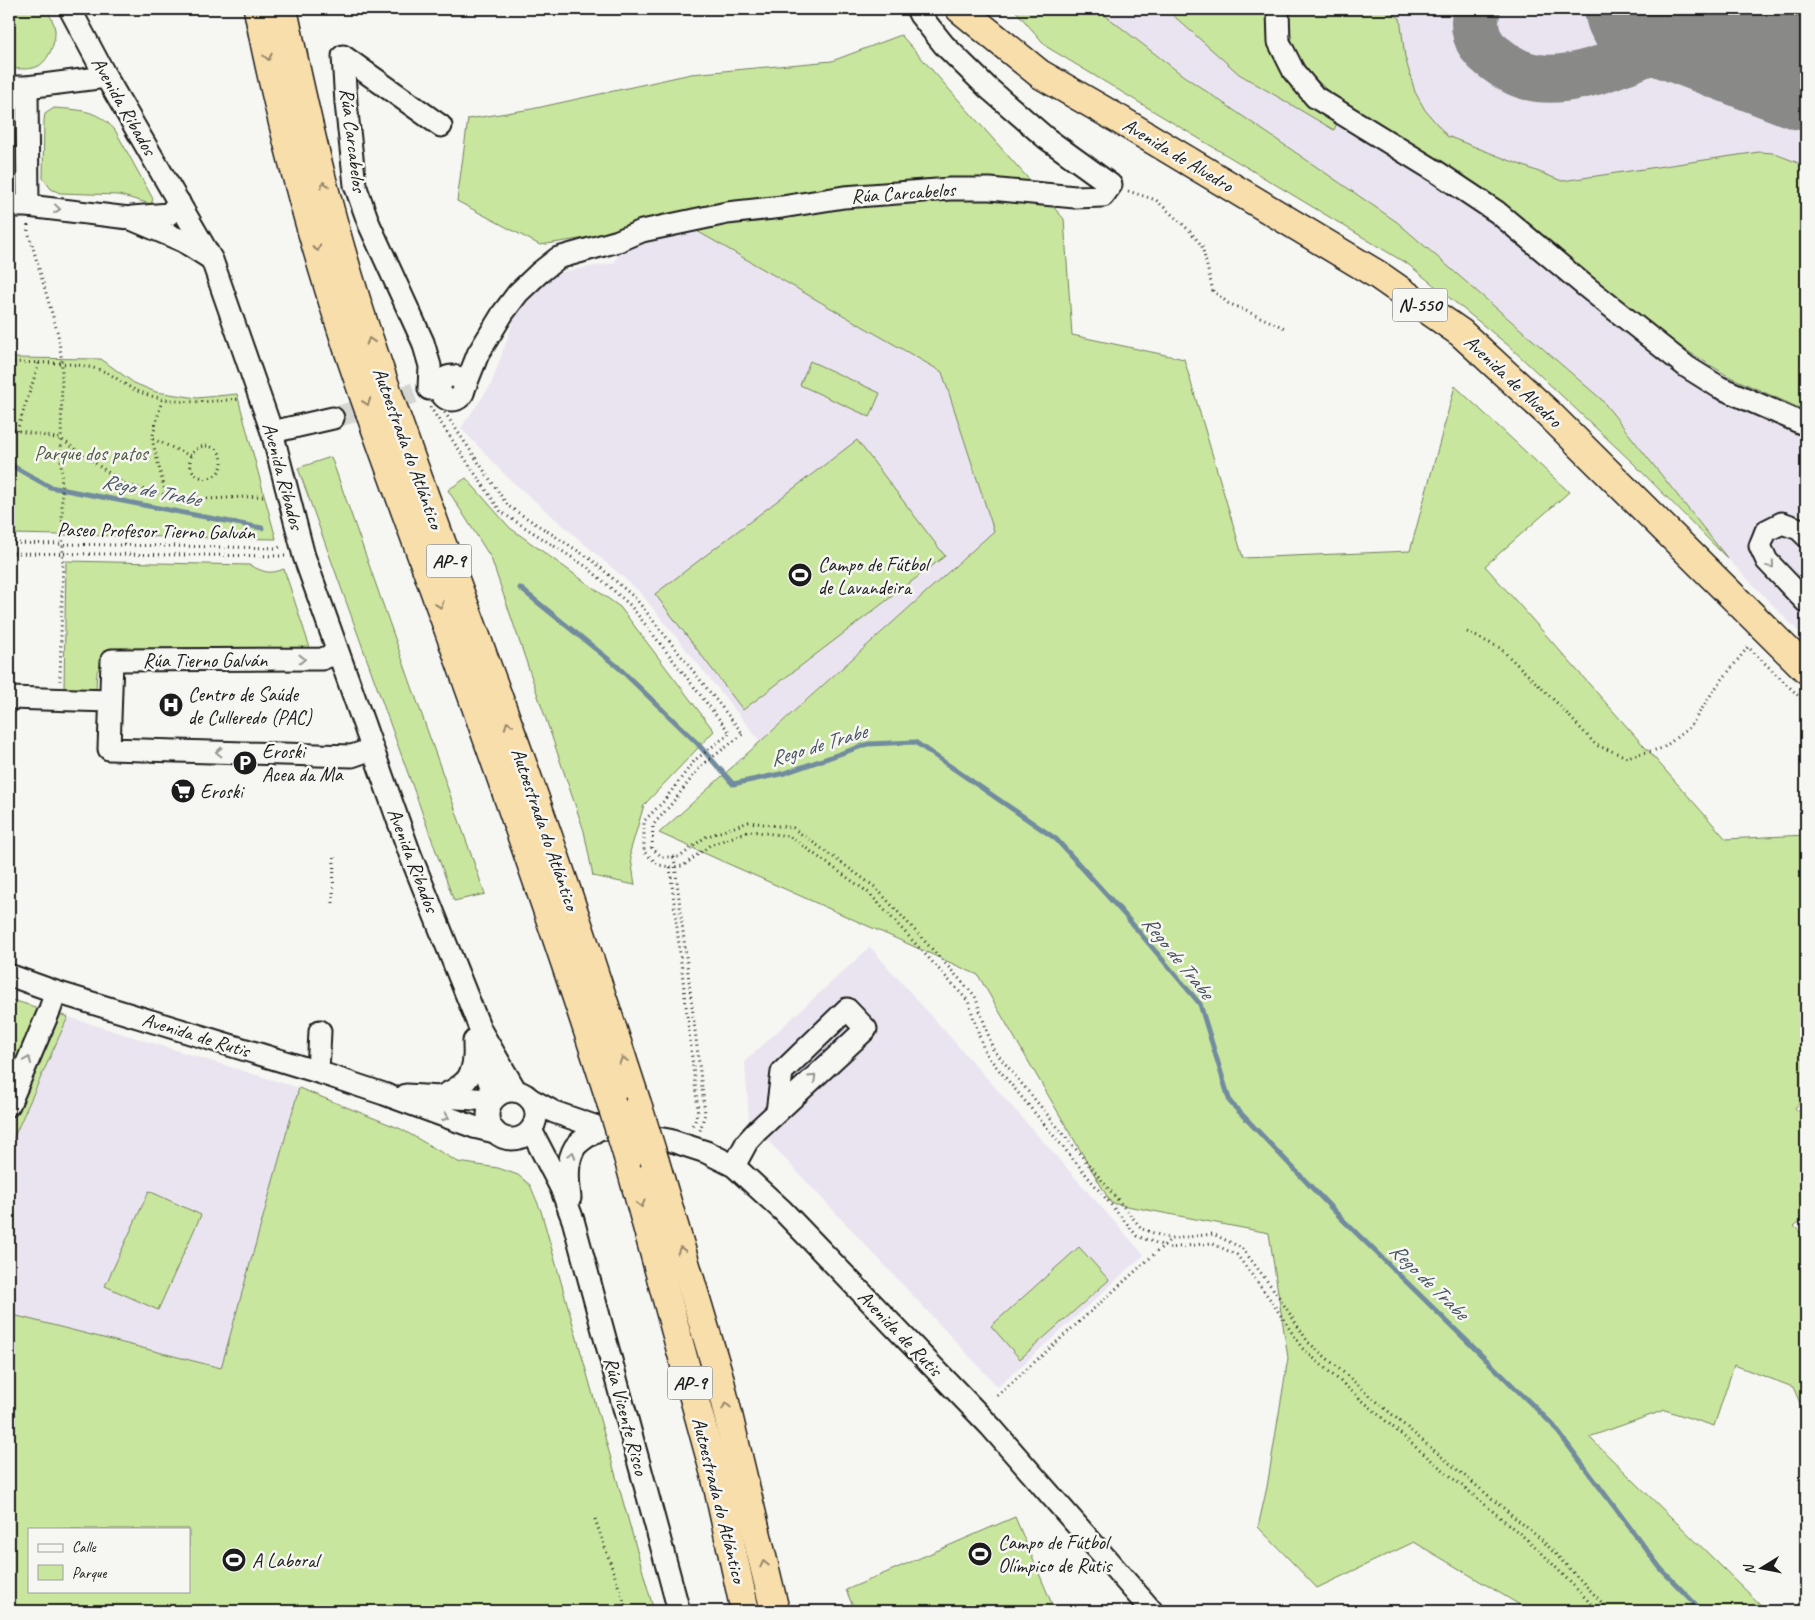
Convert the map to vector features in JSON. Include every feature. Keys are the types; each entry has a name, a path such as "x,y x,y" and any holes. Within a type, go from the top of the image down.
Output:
{"highway":[{"name":"Autoestrada do Atlántico","path":"258,9 267,54 307,215 348,350 563,952 611,1102 642,1159 718,1373 775,1611"},
{"name":"Autoestrada do Atlántico","path":"283,9 303,107 339,241 372,349 523,764 583,937 638,1107 642,1159 745,1611"},
{"name":"Avenida de Alvedro","path":"967,12 1040,74 1378,275 1461,333 1547,412 1806,669"}],"street":[{"name":"Avenida Ribados","path":"70,9 106,77 212,260 272,432 304,556 410,854 483,1035 523,1095"},
{"path":"917,9 944,45 988,87 1046,138 1111,185"},
{"path":"1278,9 1279,42 1294,72 1316,97 1437,172 1497,212 1584,285 1687,367 1719,387 1806,425"},
{"name":"Rúa Carcabelos","path":"441,126 343,56 355,185 369,224 423,342 430,366 441,387 478,354 518,293 558,258 618,241 642,231 727,213 782,207 844,197 990,189 1075,196 1103,196 1111,185"},
{"path":"106,77 18,87 18,206 129,218 169,214 179,202"},
{"path":"129,218 183,241 212,260"},
{"path":"272,432 333,418"},
{"path":"1806,536 1799,529 1782,523 1766,531 1760,546 1767,561 1806,602"},
{"name":"Rúa Tierno Galván","path":"337,653 322,659 112,660 109,749 352,756 372,749"},
{"path":"9,698 110,701"},
{"path":"245,763 289,764 305,754"},
{"name":"Avenida Ribados","path":"453,964 473,1039 494,1099"},
{"name":"Avenida de Rutis","path":"9,975 56,992 318,1072 474,1127 518,1132 600,1128"},
{"path":"9,1105 56,992"},
{"path":"734,1166 747,1142 866,1029 847,1009 782,1072 777,1112"},
{"path":"318,1072 320,1031"},
{"path":"440,1097 459,1088 470,1075 475,1062 473,1039"},
{"path":"505,1091 523,1095 536,1113 518,1132 487,1117 494,1099 505,1091"},
{"name":"Avenida de Rutis","path":"384,1094 494,1099"},
{"name":"Avenida de Rutis","path":"523,1095 554,1112 600,1128 669,1140 706,1152 734,1166 782,1210 991,1427 1152,1611"},
{"path":"573,1220 568,1180 569,1164 576,1146 600,1128"},
{"name":"Rúa Vicente Risco","path":"518,1132 573,1220 679,1611"}],"path":[{"path":"1111,185 1156,200 1190,232 1202,246 1213,291 1228,303 1287,329"},
{"path":"18,206 28,230 58,334 62,363 61,456 63,544 59,700"},
{"path":"9,362 62,363 104,371 132,388 162,400 201,403 242,399 255,381"},
{"path":"17,431 40,363"},
{"path":"441,387 508,506 592,560 636,599 743,734 701,766 669,808 653,825 652,848 662,857 680,857 705,837 749,822 793,828 875,887 975,996 993,1049 1142,1229 1171,1239 1213,1234 1242,1248 1277,1294 1308,1342 1416,1436 1543,1541 1610,1611"},
{"path":"441,387 502,512 587,567 630,605 730,733 695,760 663,802 644,821 644,852 659,865 675,867 683,866 710,845 750,831 790,836 869,893 968,1001 986,1053 1137,1236 1170,1248 1211,1243 1237,1255 1270,1299 1302,1348 1425,1455 1537,1548 1598,1611"},
{"path":"162,400 152,439 166,495"},
{"path":"9,429 61,439 126,485 166,495 207,499 263,496"},
{"path":"152,439 191,456"},
{"path":"202,447 211,447 222,460 221,467 212,476 201,477 191,467 191,456 202,447"},
{"name":"Paseo Profesor Tierno Galván","path":"9,543 278,548 299,537"},
{"path":"1467,632 1500,648 1558,704 1596,745 1627,757 1663,748 1690,727 1714,690 1748,647 1806,703"},
{"path":"333,903 334,856"},
{"path":"674,857 705,1113 695,1148"},
{"path":"996,1396 1171,1239"},
{"path":"595,1519 627,1611"}],"shaded area":[{"path":"1097,9 1806,9 1806,639 1728,559 1601,399 1397,222 1181,74"},
{"path":"683,223 942,372 994,531 760,741 639,591 508,478 461,428 491,385 520,302 547,274 614,263 621,249"},
{"path":"870,947 1144,1255 998,1387 749,1120 745,1061"},
{"path":"68,1017 299,1088 222,1368 9,1314 9,1149"}],"green space":[{"path":"11,9 46,9 52,19 55,30 54,41 50,53 38,66 27,69 10,69"},
{"path":"1014,9 1097,9 1181,74 1397,222 1601,399 1728,559 1633,463 1509,346 1409,265 1047,47"},
{"path":"1166,9 1271,9 1271,30 1339,118 1334,130 1239,74"},
{"path":"1290,9 1384,9 1400,18 1405,57 1415,92 1425,110 1447,136 1562,181 1759,152 1773,153 1806,166 1806,411 1728,376 1681,347 1484,189 1331,94 1311,74 1300,59 1290,32"},
{"path":"901,35 1064,219 1072,335 1184,359 1243,558 1410,551 1455,386 1569,492 1485,566 1726,839 1806,835 1806,1096 1795,1108 1806,1118 1806,1216 1794,1226 1806,1238 1806,1412 1805,1414 1793,1387 1734,1365 1714,1426 1665,1410 1589,1437 1767,1611 1530,1611 1414,1542 1317,1588 1258,1527 1267,1487 1288,1358 1269,1233 1111,1203 978,975 659,833 994,531 942,372 683,223 540,245 457,201 468,119 532,109 691,74 832,61"},
{"path":"54,108 80,110 94,114 108,123 115,130 153,199 151,204 119,195 60,193 51,189 43,178 44,120 45,114"},
{"name":"Parque dos patos","path":"9,358 101,359 134,383 156,392 197,398 237,394 276,539 9,534"},
{"path":"810,361 880,393 870,417 800,385"},
{"name":"Campo de Fútbol de Lavandeira","path":"857,440 945,556 743,710 655,594"},
{"path":"331,457 485,894 454,901 298,468"},
{"path":"466,478 510,528 620,607 714,731 644,805 630,852 635,885 593,876 584,831 491,558 448,490"},
{"path":"66,561 249,565 270,572 284,569 312,654 105,654 97,672 96,689 64,689"},
{"path":"9,999 68,1017 9,1148"},
{"path":"299,1088 401,1129 458,1162 498,1168 518,1175 530,1185 541,1211 654,1611 9,1611 9,1314 221,1368"},
{"path":"149,1191 201,1215 158,1310 105,1286"},
{"path":"1079,1247 1109,1280 1020,1359 991,1326"},
{"name":"Campo de Fútbol Olímpico de Rutis","path":"1015,1517 1055,1611 855,1611 846,1590"}],"waterway":[{"name":"Rego de Trabe","path":"9,464 50,487 262,528"},
{"name":"Rego de Trabe","path":"520,588 618,667 697,743 733,784 785,773 868,744 915,742 1056,839 1123,913 1200,1004 1230,1102 1342,1219 1553,1425 1661,1569 1702,1611"}],"taxiway":[{"path":"1477,9 1475,29 1482,46 1500,62 1514,70 1523,75 1539,78 1551,79 1575,76 1610,66 1653,50 1686,43 1728,45 1750,50"}],"runway":[{"path":"1644,9 1806,71"}],"tunnel":[{"path":"333,418 421,391"}],"place":[{"name":"Campo de Fútbol de Lavandeira","path":"800,575"},
{"name":"Centro de Saúde de Culleredo (PAC)","path":"171,705"},
{"name":"Eroski Acea da Ma","path":"245,763"},
{"name":"Eroski","path":"183,791"},
{"name":"Campo de Fútbol Olímpico de Rutis","path":"980,1554"},
{"name":"A Laboral","path":"234,1560"}]}
